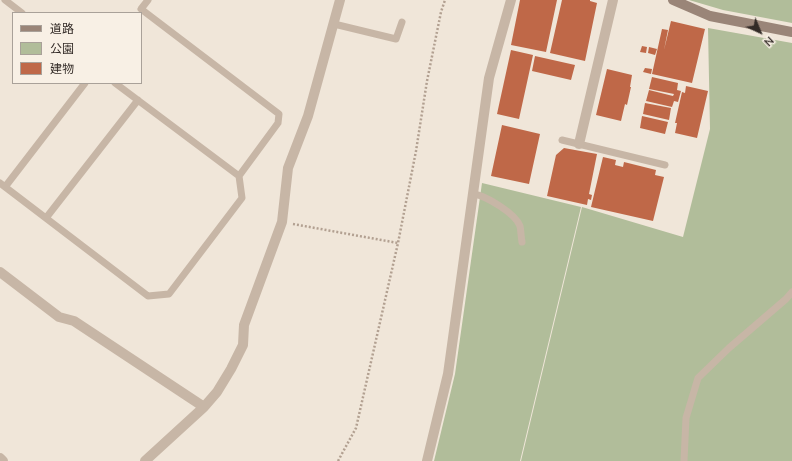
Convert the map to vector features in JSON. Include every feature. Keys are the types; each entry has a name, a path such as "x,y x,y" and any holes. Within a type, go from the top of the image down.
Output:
{"main road":[{"path":"673,0 710,16 792,32"}],"street":[{"path":"146,461 204,407 217,392 244,345 244,325 282,222 288,168 308,116 340,0"},
{"path":"427,461 448,374 489,78 511,0"},
{"path":"579,144 613,0"},
{"path":"2,277 59,317 74,321 204,407"},
{"path":"0,458 3,461"}],"lane":[{"path":"5,0 21,12"},
{"path":"140,11 148,0"},
{"path":"84,84 3,185 148,296 169,294 242,198 239,176 278,123 279,114 142,12"},
{"path":"334,24 396,39 402,22"},
{"path":"116,84 239,176"},
{"path":"46,218 138,100"},
{"path":"562,140 665,165"},
{"path":"474,194 481,195 513,217 520,226 522,242"},
{"path":"684,461 686,418 698,378 729,348 786,299 792,292"}],"path":[{"path":"338,461 356,428 398,244 416,151 427,81 441,12 445,0"},
{"path":"282,222 398,244"}],"green space":[{"path":"689,0 792,0 792,23 723,10"},
{"path":"708,28 792,43 792,461 521,461 582,207 683,237 710,129"},
{"path":"482,183 581,207 520,461 434,461 455,374"}],"building":[{"path":"520,0 557,0 546,52 511,45"},
{"path":"562,0 590,0 597,3 585,61 550,53"},
{"path":"671,21 705,29 692,83 652,74 662,29 668,30 664,50"},
{"path":"642,46 647,47 646,53 640,52"},
{"path":"649,47 657,49 655,55 648,53"},
{"path":"511,50 533,55 519,119 497,114"},
{"path":"535,56 575,65 571,80 532,71"},
{"path":"645,68 652,69 651,74 643,72"},
{"path":"607,69 632,75 627,105 625,104 621,121 596,115"},
{"path":"652,77 678,83 677,90 681,91 678,102 674,101 672,107 646,101 649,90 673,96 674,94 649,89"},
{"path":"686,86 708,91 697,138 675,133 677,123 675,123 682,92 685,93"},
{"path":"645,103 671,108 669,120 643,114"},
{"path":"642,116 668,122 665,134 640,128"},
{"path":"502,125 540,134 529,184 491,176"},
{"path":"564,148 597,154 589,194 592,195 591,200 588,199 587,205 547,196 556,155"},
{"path":"603,157 616,160 615,165 623,167 624,162 656,170 655,175 664,177 653,221 591,207"}]}
